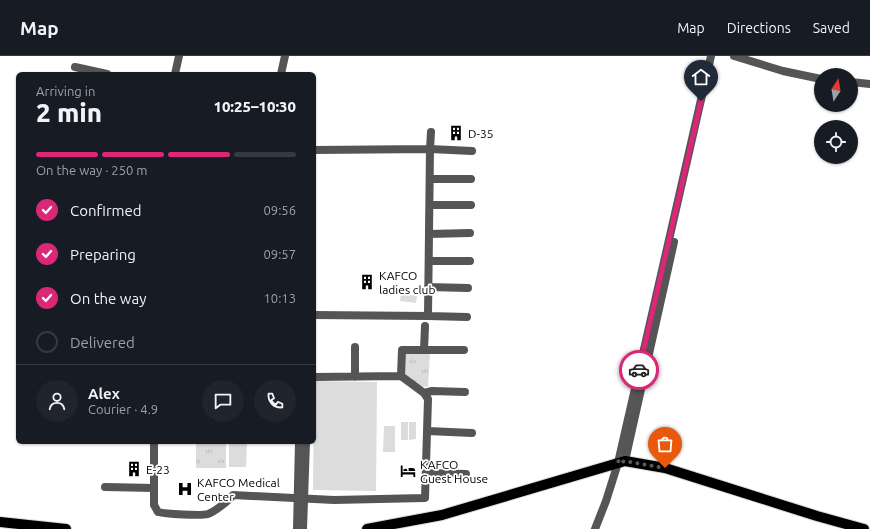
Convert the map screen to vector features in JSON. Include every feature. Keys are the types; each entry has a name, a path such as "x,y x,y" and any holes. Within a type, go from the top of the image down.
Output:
{"main road":[{"path":"367,529 442,515 622,462 665,468 817,516 864,529"},
{"path":"0,522 41,528 66,529"},
{"path":"0,525 28,529"}],"street":[{"path":"175,72 179,56"},
{"path":"281,72 285,56"},
{"path":"622,462 711,56"},
{"path":"595,529 622,462 716,56"},
{"path":"734,56 783,71 814,77"},
{"path":"76,67 98,72"},
{"path":"858,83 870,84"},
{"path":"428,316 431,132"},
{"path":"316,150 472,150"},
{"path":"430,179 471,179"},
{"path":"430,205 471,205"},
{"path":"429,234 470,233"},
{"path":"429,261 470,260"},
{"path":"428,287 468,288"},
{"path":"316,315 428,316 467,318"},
{"path":"424,350 425,326"},
{"path":"355,347 355,377"},
{"path":"401,376 402,350 464,350"},
{"path":"154,444 154,507 158,512 165,514 207,514 231,499 233,495 342,500 425,498 427,473 428,399 424,393 401,376 316,377"},
{"path":"424,393 432,391 465,392"},
{"path":"428,431 472,433"},
{"path":"299,444 303,529"},
{"path":"297,529 306,444"},
{"path":"427,473 466,474"},
{"path":"105,487 154,488"}],"green space":[{"path":"401,294 417,296 416,303 400,301"},
{"path":"430,352 428,387 419,386 405,377 404,353"},
{"path":"316,381 377,382 376,491 313,490 313,444 316,444"},
{"path":"401,422 408,422 408,440 401,440"},
{"path":"409,422 416,422 416,439 409,440"},
{"path":"384,426 395,426 395,452 383,452"},
{"path":"196,444 226,444 226,468 196,468"},
{"path":"229,444 247,444 246,467 229,467"}],"way so far":[{"path":"639,370 618,463 625,461 665,468"}],"place":[{"name":"D-35","path":"456,133"},
{"name":"KAFCO ladies club","path":"367,282"},
{"name":"E-23","path":"134,469"},
{"name":"KAFCO Guest House","path":"408,471"},
{"name":"KAFCO Medical Center","path":"185,489"}],"route":[{"path":"639,370 701,101"}]}
